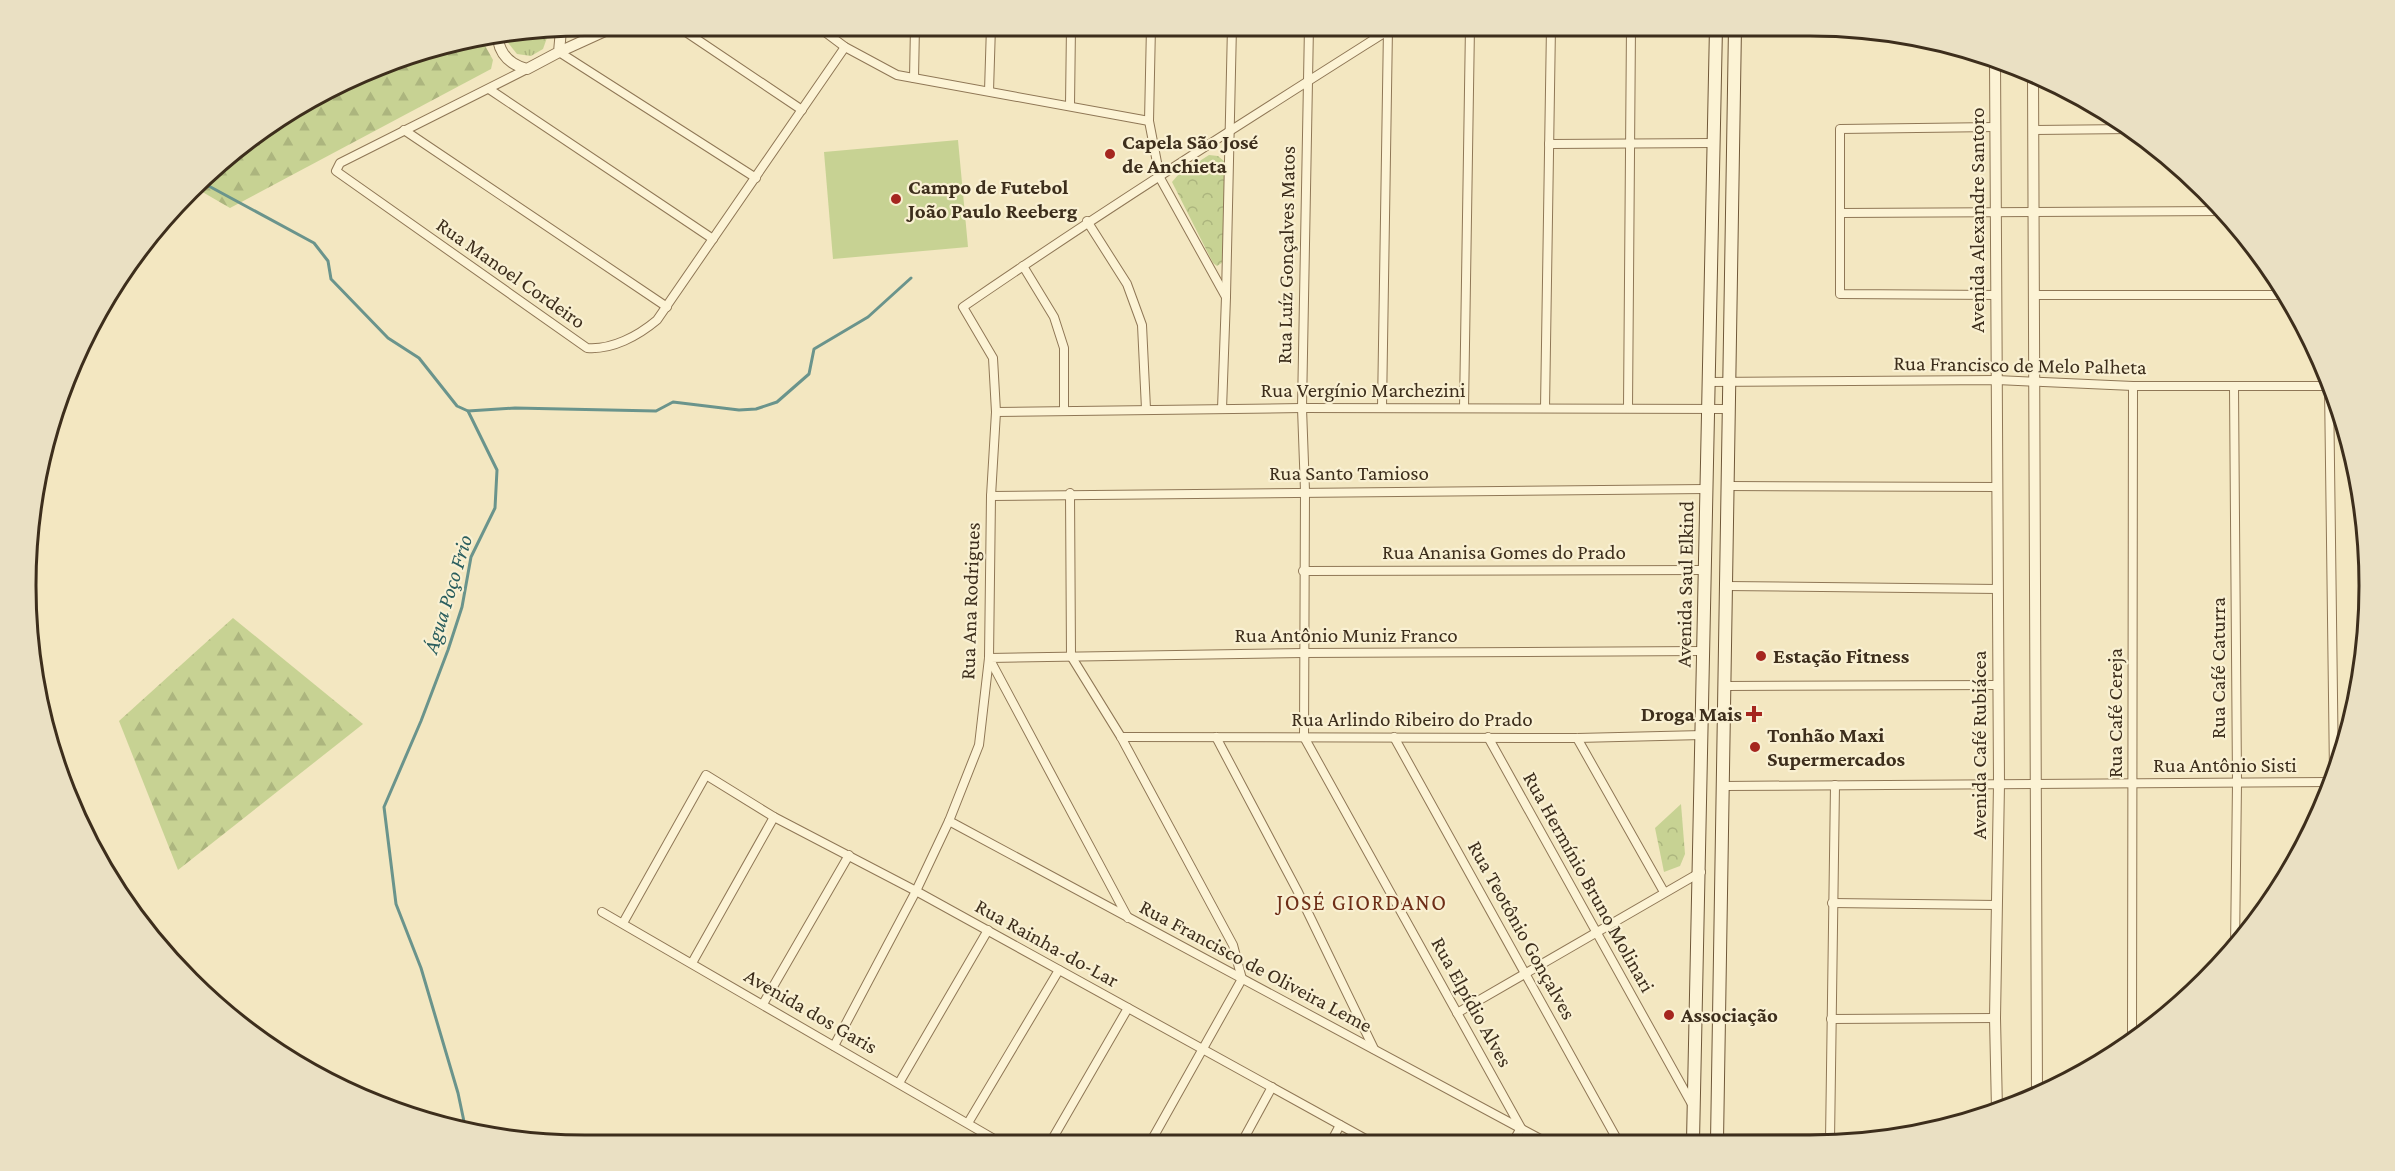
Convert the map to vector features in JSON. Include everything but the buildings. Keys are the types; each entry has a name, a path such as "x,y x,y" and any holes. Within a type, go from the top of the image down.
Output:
{"main road":[{"name":"Avenida Saul Elkind","path":"1693,1135 1701,872 1703,651 1716,36"},
{"name":"Avenida Saul Elkind","path":"1717,1135 1735,36"},
{"path":"1715,63 1735,65"}],"street":[{"path":"594,36 404,130 667,307"},
{"path":"692,36 802,110"},
{"path":"830,36 890,73 1149,121"},
{"path":"914,78 915,36"},
{"path":"989,91 990,36"},
{"path":"1070,105 1071,36"},
{"path":"1151,36 1149,121 1160,178 1226,297"},
{"path":"1222,409 1232,36"},
{"name":"Rua Luíz Gonçalves Matos","path":"1304,737 1305,491 1302,408 1309,36"},
{"path":"1064,410 1064,348 1054,316 1023,266 1088,221 1160,178 1378,36"},
{"path":"1382,408 1390,36"},
{"path":"1464,408 1470,36"},
{"path":"1545,408 1551,36"},
{"path":"1628,408 1631,36"},
{"path":"559,52 560,37"},
{"path":"499,43 508,61 527,69"},
{"name":"Rua Manoel Cordeiro","path":"404,130 340,163 337,167 338,174 587,348 605,347 633,336 657,320 845,47"},
{"path":"559,52 756,178"},
{"name":"Avenida Alexandre Santoro","path":"1995,68 1997,380"},
{"path":"2033,84 2037,1085"},
{"path":"489,88 713,239"},
{"path":"1995,127 1840,129 1840,294 1997,295"},
{"path":"2034,130 2115,129"},
{"path":"1549,144 1714,142"},
{"path":"1840,213 2212,211"},
{"path":"1088,221 1127,284 1142,325 1146,409"},
{"name":"Rua Ana Rodrigues","path":"834,1046 916,891 949,821 979,745 989,658 991,496 996,412 993,358 963,307 1023,266"},
{"path":"2035,295 2275,295"},
{"name":"Rua Francisco de Melo Palheta","path":"1708,382 1997,380 2133,386 2321,386"},
{"name":"Avenida Café Rubiácea","path":"1997,380 1999,784 1995,1018 1997,1102"},
{"name":"Rua Café Cereja","path":"2132,1030 2133,386"},
{"name":"Rua Café Caturra","path":"2234,387 2237,783 2235,932"},
{"name":"Rua Vergínio Marchezini","path":"996,412 1302,408 1729,409"},
{"path":"2330,410 2334,749"},
{"path":"1728,486 1998,487"},
{"name":"Rua Santo Tamioso","path":"991,496 1070,493 1706,489"},
{"path":"1070,493 1071,656 1121,737 1233,945 1242,979 1201,1047 1154,1135"},
{"name":"Rua Ananisa Gomes do Prado","path":"1304,571 1705,570"},
{"path":"1726,586 1998,588"},
{"name":"Rua Antônio Muniz Franco","path":"989,658 1303,653 1703,651"},
{"path":"989,658 1128,918"},
{"path":"1725,686 1999,685"},
{"name":"Rua Arlindo Ribeiro do Prado","path":"1121,737 1577,738 1703,735"},
{"path":"1216,737 1297,890 1375,1050"},
{"name":"Rua Elpídio Alves","path":"1304,737 1521,1128"},
{"name":"Rua Teotônio Gonçalves","path":"1394,737 1614,1135"},
{"name":"Rua Hermínio Bruno Molinari","path":"1488,737 1694,1106"},
{"path":"1577,738 1664,892"},
{"name":"Rua Rainha-do-Lar","path":"623,923 706,775 774,817 988,930 1358,1135"},
{"name":"Rua Antônio Sisti","path":"1723,786 2322,782"},
{"path":"1830,1134 1835,785"},
{"path":"692,963 774,817"},
{"name":"Rua Francisco de Oliveira Leme","path":"949,821 1534,1135"},
{"path":"763,1004 849,855"},
{"path":"1457,1013 1701,872"},
{"path":"1832,903 1996,905"},
{"name":"Avenida dos Garis","path":"602,912 988,1135"},
{"path":"899,1083 988,930"},
{"path":"968,1123 1059,970"},
{"path":"1055,1135 1128,1008"},
{"path":"1831,1019 1995,1018"},
{"path":"1246,1135 1272,1087"},
{"path":"1335,1135 1340,1125"},
{"path":"1518,1135 1521,1128"}],"green space":[{"path":"547,37 543,49 531,56 517,54 507,42"},
{"path":"485,46 493,60 491,69 230,208 202,192 223,172 280,129 342,93 375,78 443,55"},
{"name":"Campo de Futebol João Paulo Reeberg","path":"958,140 968,247 833,259 824,152"},
{"path":"1209,155 1218,156 1225,162 1223,262 1217,266 1213,263 1172,182 1178,175"},
{"path":"233,618 363,724 178,870 119,721"},
{"path":"1681,804 1685,854 1680,866 1664,872 1655,828"}],"waterway":[{"name":"Água Poço Frio","path":"209,186 314,243 328,261 331,279 388,338 419,358 457,406 468,411 497,470 495,508 471,557 462,607 448,650 384,807 396,904 421,968 458,1093 464,1121"},
{"path":"468,411 515,408 656,411 673,402 739,410 756,409 777,402 809,374 814,349 868,317 911,278"}],"place":[{"name":"Capela São José de Anchieta","path":"1110,154"},
{"name":"Campo de Futebol João Paulo Reeberg","path":"896,199"},
{"name":"Estação Fitness","path":"1761,656"},
{"name":"Droga Mais","path":"1754,714"},
{"name":"Tonhão Maxi Supermercados","path":"1755,747"},
{"name":"Associação","path":"1669,1015"}],"district":[{"name":"JOSÉ GIORDANO","path":"1362,902"}]}
